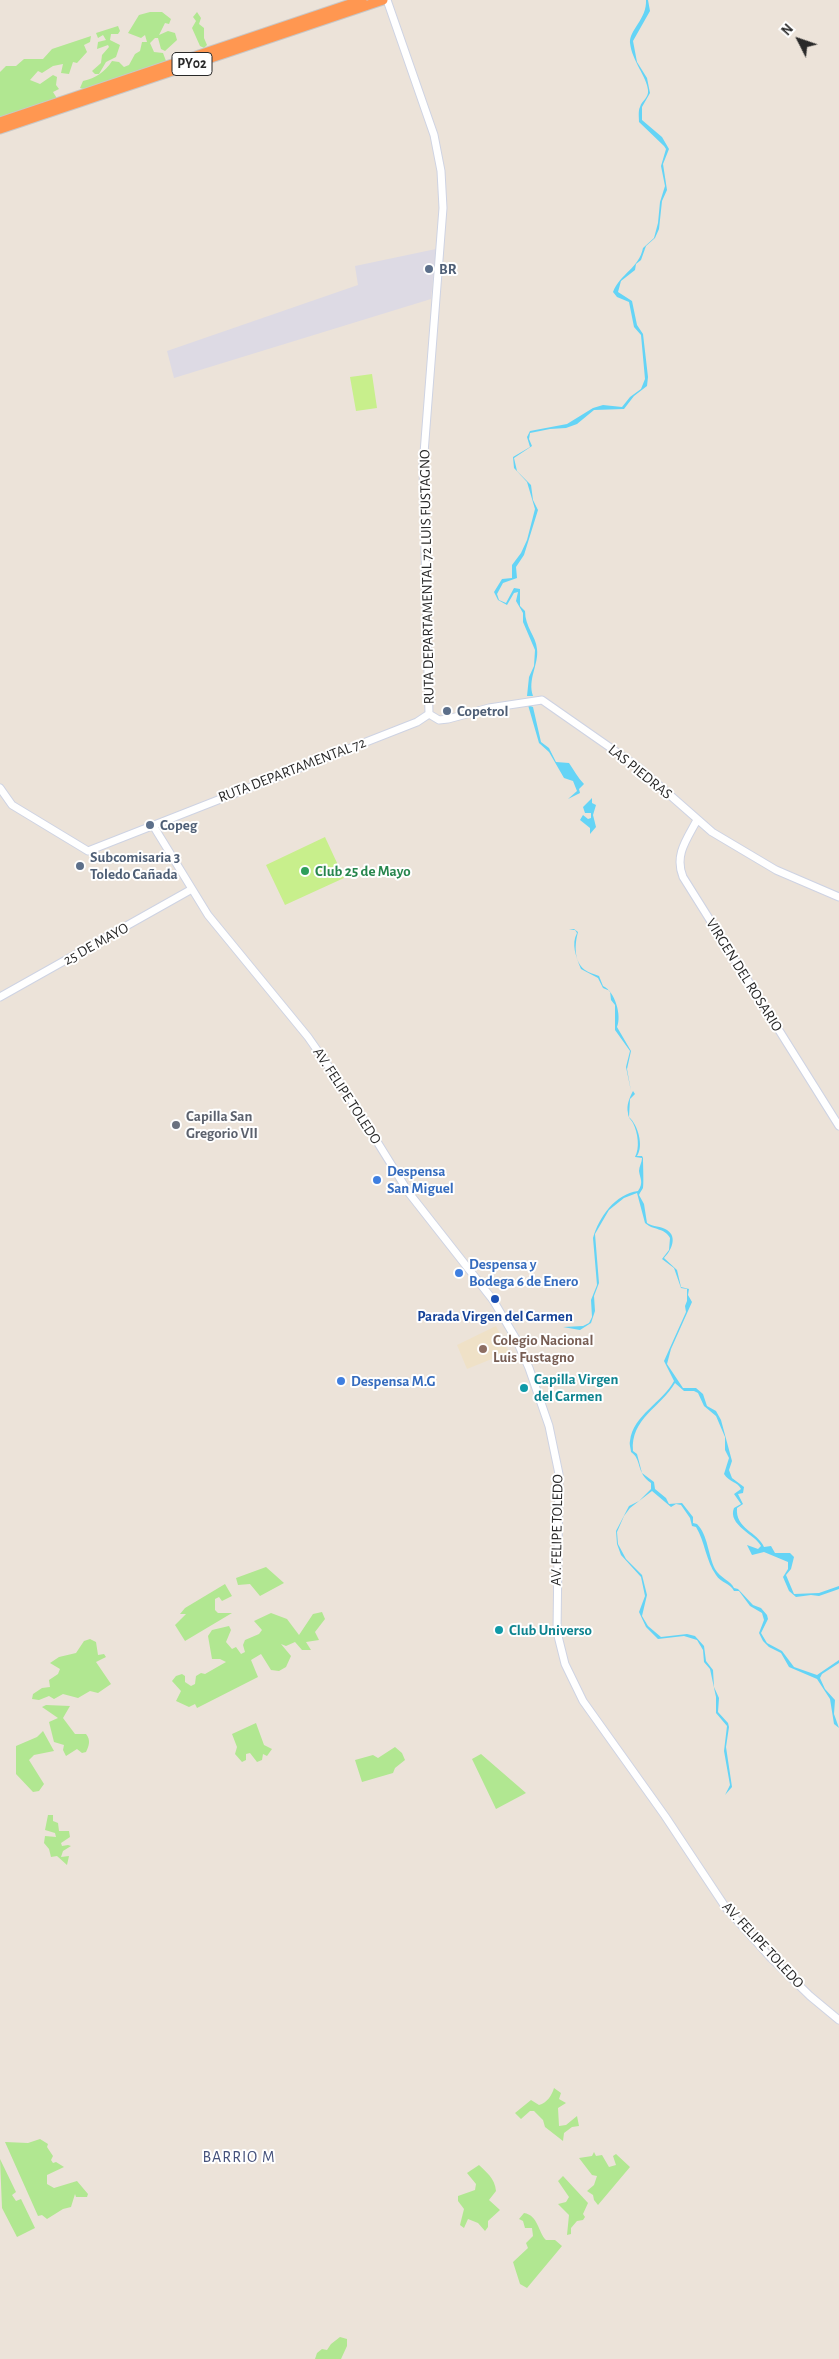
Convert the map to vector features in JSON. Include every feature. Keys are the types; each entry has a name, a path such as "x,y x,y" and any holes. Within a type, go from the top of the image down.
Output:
{"highway":[{"name":"PY02","path":"0,122 362,0"},
{"name":"PY02","path":"0,129 385,0"}],"main road":[{"name":"RUTA DEPARTAMENTAL 72 LUIS FUSTAGNO","path":"385,0 424,105 441,171 443,208 423,466 430,714"},
{"name":"LAS PIEDRAS","path":"430,714 439,720 526,701 535,700 548,704 628,759 718,836 760,862 839,897"},
{"name":"RUTA DEPARTAMENTAL 72","path":"0,788 12,806 88,851 154,827 416,722 430,714"},
{"name":"VIRGEN DEL ROSARIO","path":"697,820 680,855 679,867 683,877 839,1126"},
{"name":"AV. FELIPE TOLEDO","path":"154,827 192,889 228,940 313,1043 345,1090 409,1193 493,1300 516,1339 529,1368 549,1426 559,1474 557,1632 565,1664 583,1701 665,1816 726,1908 770,1957 810,1996 839,2020"},
{"name":"25 DE MAYO","path":"0,998 192,889"}],"shaded area":[{"path":"436,249 431,299 174,378 167,351 358,285 355,266"},
{"name":"Colegio Nacional Luis Fustagno","path":"496,1326 509,1352 467,1369 457,1345"}],"green space":[{"path":"150,12 162,12 171,19 169,24 165,23 159,35 168,31 175,33 177,40 165,51 161,49 158,38 155,38 150,43 154,52 163,53 166,61 87,90 80,88 83,81 100,74 112,61 119,62 124,67 129,65 135,54 140,51 142,42 147,42 145,35 141,38 128,33 139,15"},
{"path":"197,12 201,18 199,24 204,28 204,38 207,45 204,48 200,46 192,28 196,21 193,17"},
{"path":"118,26 120,31 118,34 111,34 110,40 120,45 116,57 106,62 99,74 95,74 92,71 101,63 102,55 109,47 108,45 97,49 98,42 106,40 103,35 98,38 96,33"},
{"path":"91,36 90,42 84,45 87,52 77,63 73,62 69,74 61,73 63,64 53,66 42,73 38,71 30,80 40,84 53,75 57,77 56,85 59,89 53,92 58,100 0,118 0,72 6,66 16,66 24,59 43,59 52,49"},
{"path":"372,374 377,408 356,411 350,377"},
{"name":"Club 25 de Mayo","path":"325,837 344,878 285,905 266,865"},
{"path":"266,1567 284,1583 260,1596 250,1584 238,1585 236,1578"},
{"path":"225,1584 232,1596 222,1601 219,1597 215,1599 215,1610 218,1613 232,1613 185,1641 175,1625 186,1614 180,1614 185,1608"},
{"path":"322,1612 325,1619 315,1632 319,1640 306,1642 311,1650 302,1650 295,1642 286,1646 281,1644 291,1656 286,1667 279,1671 271,1670 261,1654 251,1660 258,1677 197,1708 195,1704 189,1707 176,1701 181,1691 172,1681 176,1676 182,1674 185,1676 185,1682 191,1686 195,1684 196,1676 201,1673 205,1674 226,1662 220,1659 212,1659 208,1636 212,1630 229,1626 231,1630 226,1642 232,1649 236,1647 241,1654 245,1652 243,1645 245,1640 259,1634 262,1630 254,1621 271,1613 287,1619 299,1635 313,1614"},
{"path":"90,1639 96,1642 98,1655 104,1654 106,1657 96,1662 111,1684 98,1693 90,1691 78,1698 63,1694 54,1699 49,1696 39,1700 32,1699 33,1694 42,1688 50,1687 49,1680 58,1674 60,1669 50,1663 59,1657 76,1653 84,1641"},
{"path":"46,1705 70,1706 63,1718 75,1734 86,1734 88,1736 89,1743 86,1752 82,1753 77,1749 66,1756 63,1750 64,1745 54,1742 49,1722 58,1718 42,1707"},
{"path":"256,1723 264,1745 272,1749 267,1756 263,1754 262,1760 257,1762 250,1753 246,1754 246,1760 242,1762 235,1754 237,1747 232,1734"},
{"path":"43,1731 54,1751 34,1755 29,1760 44,1784 39,1791 33,1792 16,1774 16,1746 37,1737"},
{"path":"395,1747 402,1753 405,1760 395,1768 393,1773 362,1782 355,1760 373,1755 378,1758"},
{"path":"481,1754 526,1793 496,1809 472,1759"},
{"path":"48,1815 53,1815 53,1821 58,1823 59,1831 69,1831 70,1837 61,1843 62,1846 71,1846 63,1851 61,1857 69,1856 67,1865 57,1856 51,1857 49,1849 44,1843 45,1836 56,1837 55,1833 45,1830"},
{"path":"554,2088 561,2093 559,2099 566,2103 558,2108 559,2126 566,2125 577,2116 579,2126 572,2127 564,2133 563,2141 545,2127 543,2120 534,2111 530,2111 521,2119 515,2113 531,2100 539,2105 547,2101"},
{"path":"40,2139 48,2144 47,2147 53,2156 51,2160 53,2163 56,2162 64,2167 47,2175 47,2184 54,2188 77,2181 88,2194 87,2197 76,2197 75,2194 71,2207 63,2209 47,2219 42,2215 38,2216 5,2142 28,2143"},
{"path":"594,2152 596,2156 602,2155 609,2167 616,2165 613,2156 616,2154 630,2167 598,2205 593,2195 587,2191 594,2185 597,2176 592,2175 579,2158 592,2156"},
{"path":"0,2159 16,2192 12,2195 16,2201 21,2199 35,2228 17,2237 2,2208"},
{"path":"479,2165 494,2182 496,2191 489,2200 500,2210 488,2221 488,2227 485,2231 478,2223 468,2219 464,2228 460,2225 464,2209 458,2201 458,2196 475,2190 476,2184 467,2173"},
{"path":"563,2176 588,2203 583,2214 585,2217 583,2220 577,2221 571,2228 571,2234 567,2235 569,2215 558,2204 566,2202 569,2197 558,2181"},
{"path":"524,2213 529,2214 535,2220 546,2240 555,2240 562,2246 527,2288 520,2284 513,2262 528,2248 526,2243 533,2236 532,2228 525,2228 523,2221 519,2219"},
{"path":"340,2337 347,2339 347,2346 341,2359 315,2359 317,2353 322,2349 327,2350"}],"water":[{"path":"646,0 648,0 650,11 633,41 637,62 647,78 650,93 642,107 642,120 662,137 669,149 663,164 667,190 662,201 659,229 655,238 646,246 641,260 636,264 635,270 621,281 618,292 632,301 637,325 643,334 648,377 647,386 634,396 624,409 594,410 577,424 566,428 530,433 529,439 532,446 514,458 517,471 531,485 533,500 538,510 524,555 516,567 517,578 503,583 497,594 499,600 506,603 514,588 520,589 520,606 525,611 525,617 535,640 537,655 531,684 533,696 527,696 529,677 534,666 535,650 523,622 523,613 516,601 518,592 514,593 507,605 498,600 494,592 502,579 512,578 512,565 521,553 527,540 535,509 527,482 514,468 513,457 530,447 527,437 530,431 567,424 593,408 603,405 622,407 630,397 641,389 645,379 641,335 634,327 629,302 617,297 613,292 620,280 638,261 643,248 654,238 660,202 665,186 661,166 666,149 639,122 639,109 648,90 631,50 630,43 632,33 644,13"},
{"path":"528,705 533,707 541,742 549,748 556,762 569,763 584,784 579,789 580,793 568,799 577,791 573,781 564,778 549,752 539,743"},
{"path":"592,798 592,803 596,805 593,815 596,827 590,834 590,828 580,820 583,815 588,819 591,818 591,813 585,813 583,807"},
{"path":"574,929 578,932 576,941 577,959 574,946 577,933 575,930 569,930"},
{"path":"579,963 588,972 599,976 603,986 609,990 603,988 598,978 581,969"},
{"path":"610,992 618,1011 617,1027 631,1051 627,1069 631,1091 626,1067 630,1051 615,1030 615,1005 611,1000"},
{"path":"633,1091 635,1094 630,1099 629,1117 629,1101"},
{"path":"631,1120 635,1125 640,1141 637,1156 642,1156 643,1158 643,1188 639,1195 644,1204 647,1223 665,1229 672,1236 671,1248 664,1258 677,1270 681,1287 689,1289 688,1295 692,1302 671,1349 667,1364 683,1388 696,1388 703,1394 707,1406 716,1411 721,1420 732,1461 729,1470 732,1478 744,1487 743,1493 738,1494 743,1504 737,1508 737,1515 743,1526 764,1547 771,1546 775,1553 790,1553 794,1557 791,1569 786,1575 794,1594 819,1593 839,1586 839,1589 819,1596 796,1597 789,1591 783,1577 788,1569 788,1562 764,1552 752,1555 747,1545 758,1549 761,1546 738,1525 733,1514 734,1508 741,1504 734,1494 741,1489 724,1474 729,1458 725,1450 725,1437 716,1416 704,1406 698,1393 684,1391 675,1383 641,1422 633,1440 633,1451 637,1454 642,1472 637,1458 631,1452 632,1432 642,1416 663,1396 674,1381 664,1361 686,1312 685,1306 687,1301 687,1289 681,1288 674,1268 662,1259 669,1250 670,1238 665,1232 645,1223 637,1193 624,1198 609,1210 595,1234 599,1283 594,1296 595,1311 591,1323 580,1330 563,1327 583,1326 589,1323 592,1317 591,1300 597,1285 593,1238 599,1222 609,1208 622,1197 638,1191 641,1185 639,1171 642,1158 635,1157 638,1149 637,1136"},
{"path":"642,1473 654,1482 655,1489 666,1498 669,1504 682,1503 693,1517 693,1523 697,1524 701,1529 717,1572 734,1588 738,1589 753,1605 761,1608 767,1615 768,1619 761,1633 767,1643 782,1651 794,1667 817,1675 839,1660 839,1663 822,1674 820,1678 825,1689 835,1700 834,1714 839,1728 834,1724 830,1699 817,1679 789,1667 781,1653 769,1647 763,1641 759,1633 764,1620 762,1613 750,1606 739,1591 734,1591 716,1575 696,1527 692,1526 690,1518 681,1505 676,1504 671,1507 652,1491 630,1508 617,1532 618,1544 626,1559 642,1575 647,1595 642,1616 648,1626 661,1637 687,1634 695,1636 704,1646 706,1661 713,1670 714,1687 719,1698 718,1712 728,1723 729,1727 726,1747 732,1787 725,1795 730,1785 724,1751 727,1726 716,1713 716,1697 710,1669 704,1662 703,1650 697,1640 684,1636 658,1639 646,1627 639,1612 645,1596 641,1577 621,1555 617,1544 616,1531 629,1506 639,1501 651,1489 651,1483"}],"place":[{"name":"BR","path":"429,269"},
{"name":"Copetrol","path":"447,711"},
{"name":"Copeg","path":"150,825"},
{"name":"Subcomisaria 3 Toledo Cañada","path":"80,866"},
{"name":"Club 25 de Mayo","path":"305,871"},
{"name":"Capilla San Gregorio VII","path":"176,1125"},
{"name":"Despensa San Miguel","path":"377,1180"},
{"name":"Despensa y Bodega 6 de Enero","path":"459,1273"},
{"name":"Parada Virgen del Carmen","path":"495,1299"},
{"name":"Colegio Nacional Luis Fustagno","path":"483,1349"},
{"name":"Despensa M.G","path":"341,1381"},
{"name":"Capilla Virgen del Carmen","path":"524,1388"},
{"name":"Club Universo","path":"499,1630"}],"district":[{"name":"BARRIO M","path":"239,2157"}]}
